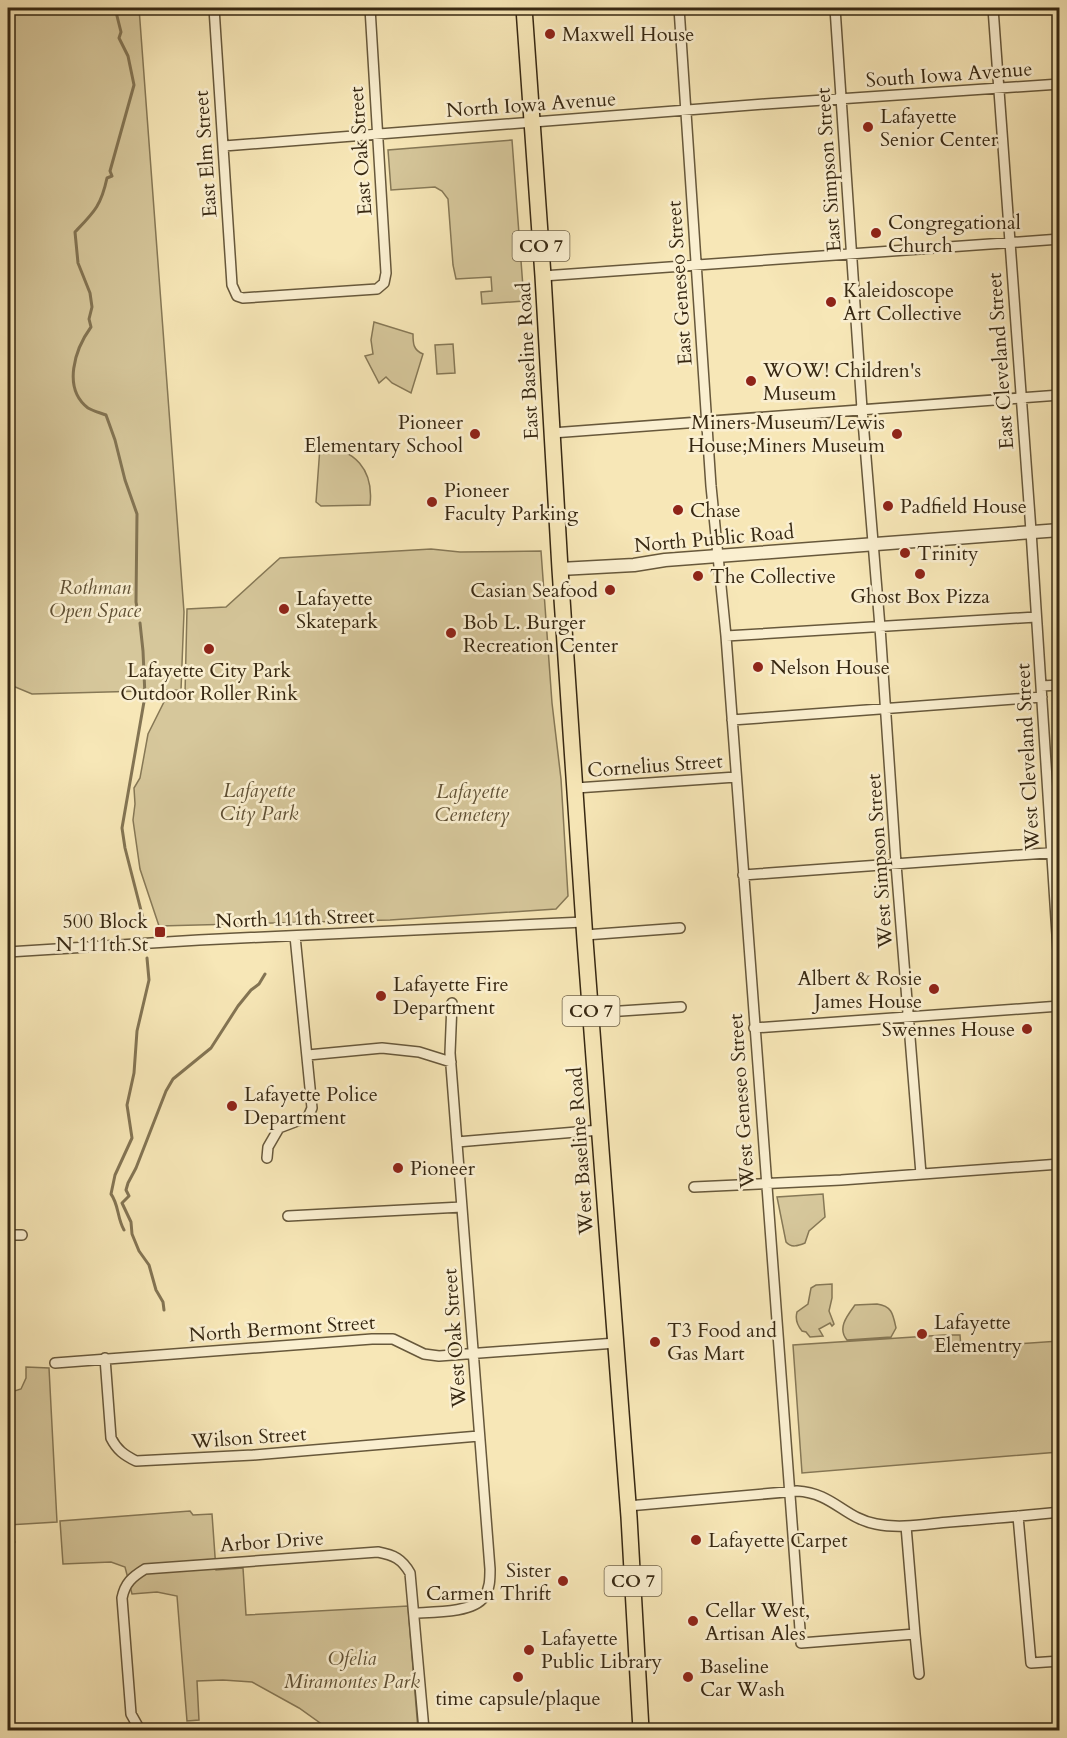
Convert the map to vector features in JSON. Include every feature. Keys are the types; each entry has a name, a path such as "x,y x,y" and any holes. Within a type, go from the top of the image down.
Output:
{"main road":[{"name":"East Baseline Road","path":"524,8 560,569"},
{"name":"West Baseline Road","path":"560,569 628,1506 641,1731"}],"street":[{"name":"East Elm Street","path":"214,8 232,285 237,296"},
{"name":"East Oak Street","path":"237,296 250,298 377,289 384,283 386,273 370,8"},
{"name":"East Geneseo Street","path":"679,8 695,266 717,556"},
{"name":"East Simpson Street","path":"835,8 873,545"},
{"name":"East Cleveland Street","path":"993,8 1031,531"},
{"name":"South Iowa Avenue","path":"841,99 1059,84"},
{"name":"North Iowa Avenue","path":"224,146 841,99"},
{"path":"543,276 1059,239"},
{"path":"552,433 1059,395"},
{"name":"North Public Road","path":"560,569 1059,530"},
{"name":"West Cleveland Street","path":"1031,531 1041,697 1055,852 1059,981"},
{"name":"West Simpson Street","path":"873,545 921,1174"},
{"name":"West Geneseo Street","path":"717,556 726,636 765,1184 801,1643 915,1634"},
{"path":"726,636 1036,616"},
{"path":"1041,686 1059,685"},
{"path":"732,720 1041,697"},
{"name":"Cornelius Street","path":"576,788 736,777"},
{"path":"743,875 1055,852"},
{"name":"North 111th Street","path":"8,952 294,936 585,928 680,928"},
{"path":"267,1158 268,1147 279,1128 308,1117 312,1107 294,936"},
{"name":"West Oak Street","path":"415,1613 471,1607 484,1598 490,1585 451,1062 452,1003"},
{"path":"591,1013 681,1006"},
{"path":"754,1028 1059,1006"},
{"path":"308,1055 382,1048 419,1052 451,1062"},
{"path":"457,1142 600,1130"},
{"path":"694,1187 1059,1164"},
{"path":"288,1216 462,1207"},
{"path":"8,1235 22,1234"},
{"name":"North Bermont Street","path":"56,1363 372,1339 393,1339 424,1354 439,1356 616,1343"},
{"name":"Wilson Street","path":"105,1358 111,1438 123,1455 136,1461 253,1455 479,1436"},
{"path":"628,1506 812,1492 826,1497 864,1521 877,1525 906,1526 1059,1512"},
{"path":"1018,1516 1031,1663 1059,1661"},
{"path":"906,1526 919,1674"},
{"name":"Arbor Drive","path":"140,1731 131,1714 122,1599 125,1586 133,1576 145,1569 378,1552 395,1556 405,1563 410,1573 424,1731"}],"green space":[{"name":"Rothman Open Space","path":"8,8 139,8 184,612 181,690 32,694 8,684"},
{"path":"512,140 524,301 482,304 481,292 492,291 491,277 456,279 448,199 442,191 435,187 391,190 388,150"},
{"path":"374,322 413,334 415,348 423,354 411,393 392,383 386,377 379,383 365,356 373,354 371,340"},
{"path":"453,344 455,373 437,374 435,345"},
{"path":"320,447 343,452 360,463 369,481 370,505 321,506 316,502"},
{"name":"Lafayette City Park","path":"431,549 460,552 541,551 552,703 561,779 568,896 556,909 390,920 159,926 140,869 133,820 134,788 140,778 148,734 168,694 185,694 187,609 226,607 280,558"},
{"path":"823,1194 825,1217 809,1231 805,1243 795,1246 788,1244 777,1197"},
{"path":"832,1284 829,1311 834,1324 832,1326 830,1323 819,1329 823,1336 810,1337 799,1326 796,1320 797,1312 808,1304 811,1288 816,1285"},
{"path":"877,1304 889,1309 893,1315 896,1328 891,1337 847,1340 843,1327 855,1305"},
{"path":"960,1335 961,1348 1059,1341 1059,1452 802,1473 793,1345"},
{"path":"26,1367 49,1368 57,1522 8,1525 8,1393 21,1389 26,1378"},
{"name":"Ofelia Miramontes Park","path":"190,1511 193,1515 212,1514 216,1570 243,1568 246,1615 408,1606 418,1730 330,1730 299,1708 252,1682 223,1680 197,1681 199,1720 187,1721 177,1596 157,1592 132,1594 125,1567 111,1562 63,1564 60,1521"}],"waterway":[{"path":"115,8 121,32 119,38 128,56 134,85 110,171 112,176 107,178 96,208 75,232 78,263 90,293 92,307 89,319 91,327 76,357 73,379 80,400 88,408 106,415 137,514 136,602 138,613"},
{"path":"140,623 145,696 122,828 145,926"},
{"path":"124,1230 111,1194 115,1175 132,1138 127,1105 134,1073 137,1031 149,980 147,958"},
{"path":"164,1310 149,1265 139,1251 132,1234 131,1222 122,1203 129,1196 126,1190 128,1183 173,1079 211,1048 238,1006 259,984 265,974"},
{"path":"8,1552 14,1542"}],"place":[{"name":"Maxwell House","path":"550,34"},
{"name":"Lafayette Senior Center","path":"868,127"},
{"name":"Congregational Church","path":"876,233"},
{"name":"Kaleidoscope Art Collective","path":"831,302"},
{"name":"WOW! Children's Museum","path":"751,381"},
{"name":"Pioneer Elementary School","path":"475,434"},
{"name":"Miners Museum/Lewis House;Miners Museum","path":"897,434"},
{"name":"Pioneer Faculty Parking","path":"432,502"},
{"name":"Padfield House","path":"888,506"},
{"name":"Chase","path":"678,510"},
{"name":"Trinity","path":"905,553"},
{"name":"Ghost Box Pizza","path":"920,574"},
{"name":"The Collective","path":"698,576"},
{"name":"Casian Seafood","path":"610,590"},
{"name":"Lafayette Skatepark","path":"284,609"},
{"name":"Bob L. Burger Recreation Center","path":"451,633"},
{"name":"Lafayette City Park Outdoor Roller Rink","path":"209,649"},
{"name":"Nelson House","path":"758,667"},
{"name":"500 Block N 111th St","path":"160,932"},
{"name":"Albert & Rosie James House","path":"934,989"},
{"name":"Lafayette Fire Department","path":"381,996"},
{"name":"Swennes House","path":"1027,1029"},
{"name":"Lafayette Police Department","path":"232,1106"},
{"name":"Pioneer","path":"398,1168"},
{"name":"Lafayette Elementry","path":"922,1334"},
{"name":"T3 Food and Gas Mart","path":"655,1342"},
{"name":"Lafayette Carpet","path":"696,1540"},
{"name":"Sister Carmen Thrift","path":"563,1581"},
{"name":"Cellar West, Artisan Ales","path":"693,1621"},
{"name":"Lafayette Public Library","path":"529,1650"},
{"name":"time capsule/plaque","path":"518,1677"},
{"name":"Baseline Car Wash","path":"688,1677"}],"park label":[{"name":"Lafayette Cemetery","path":"472,802"}]}
